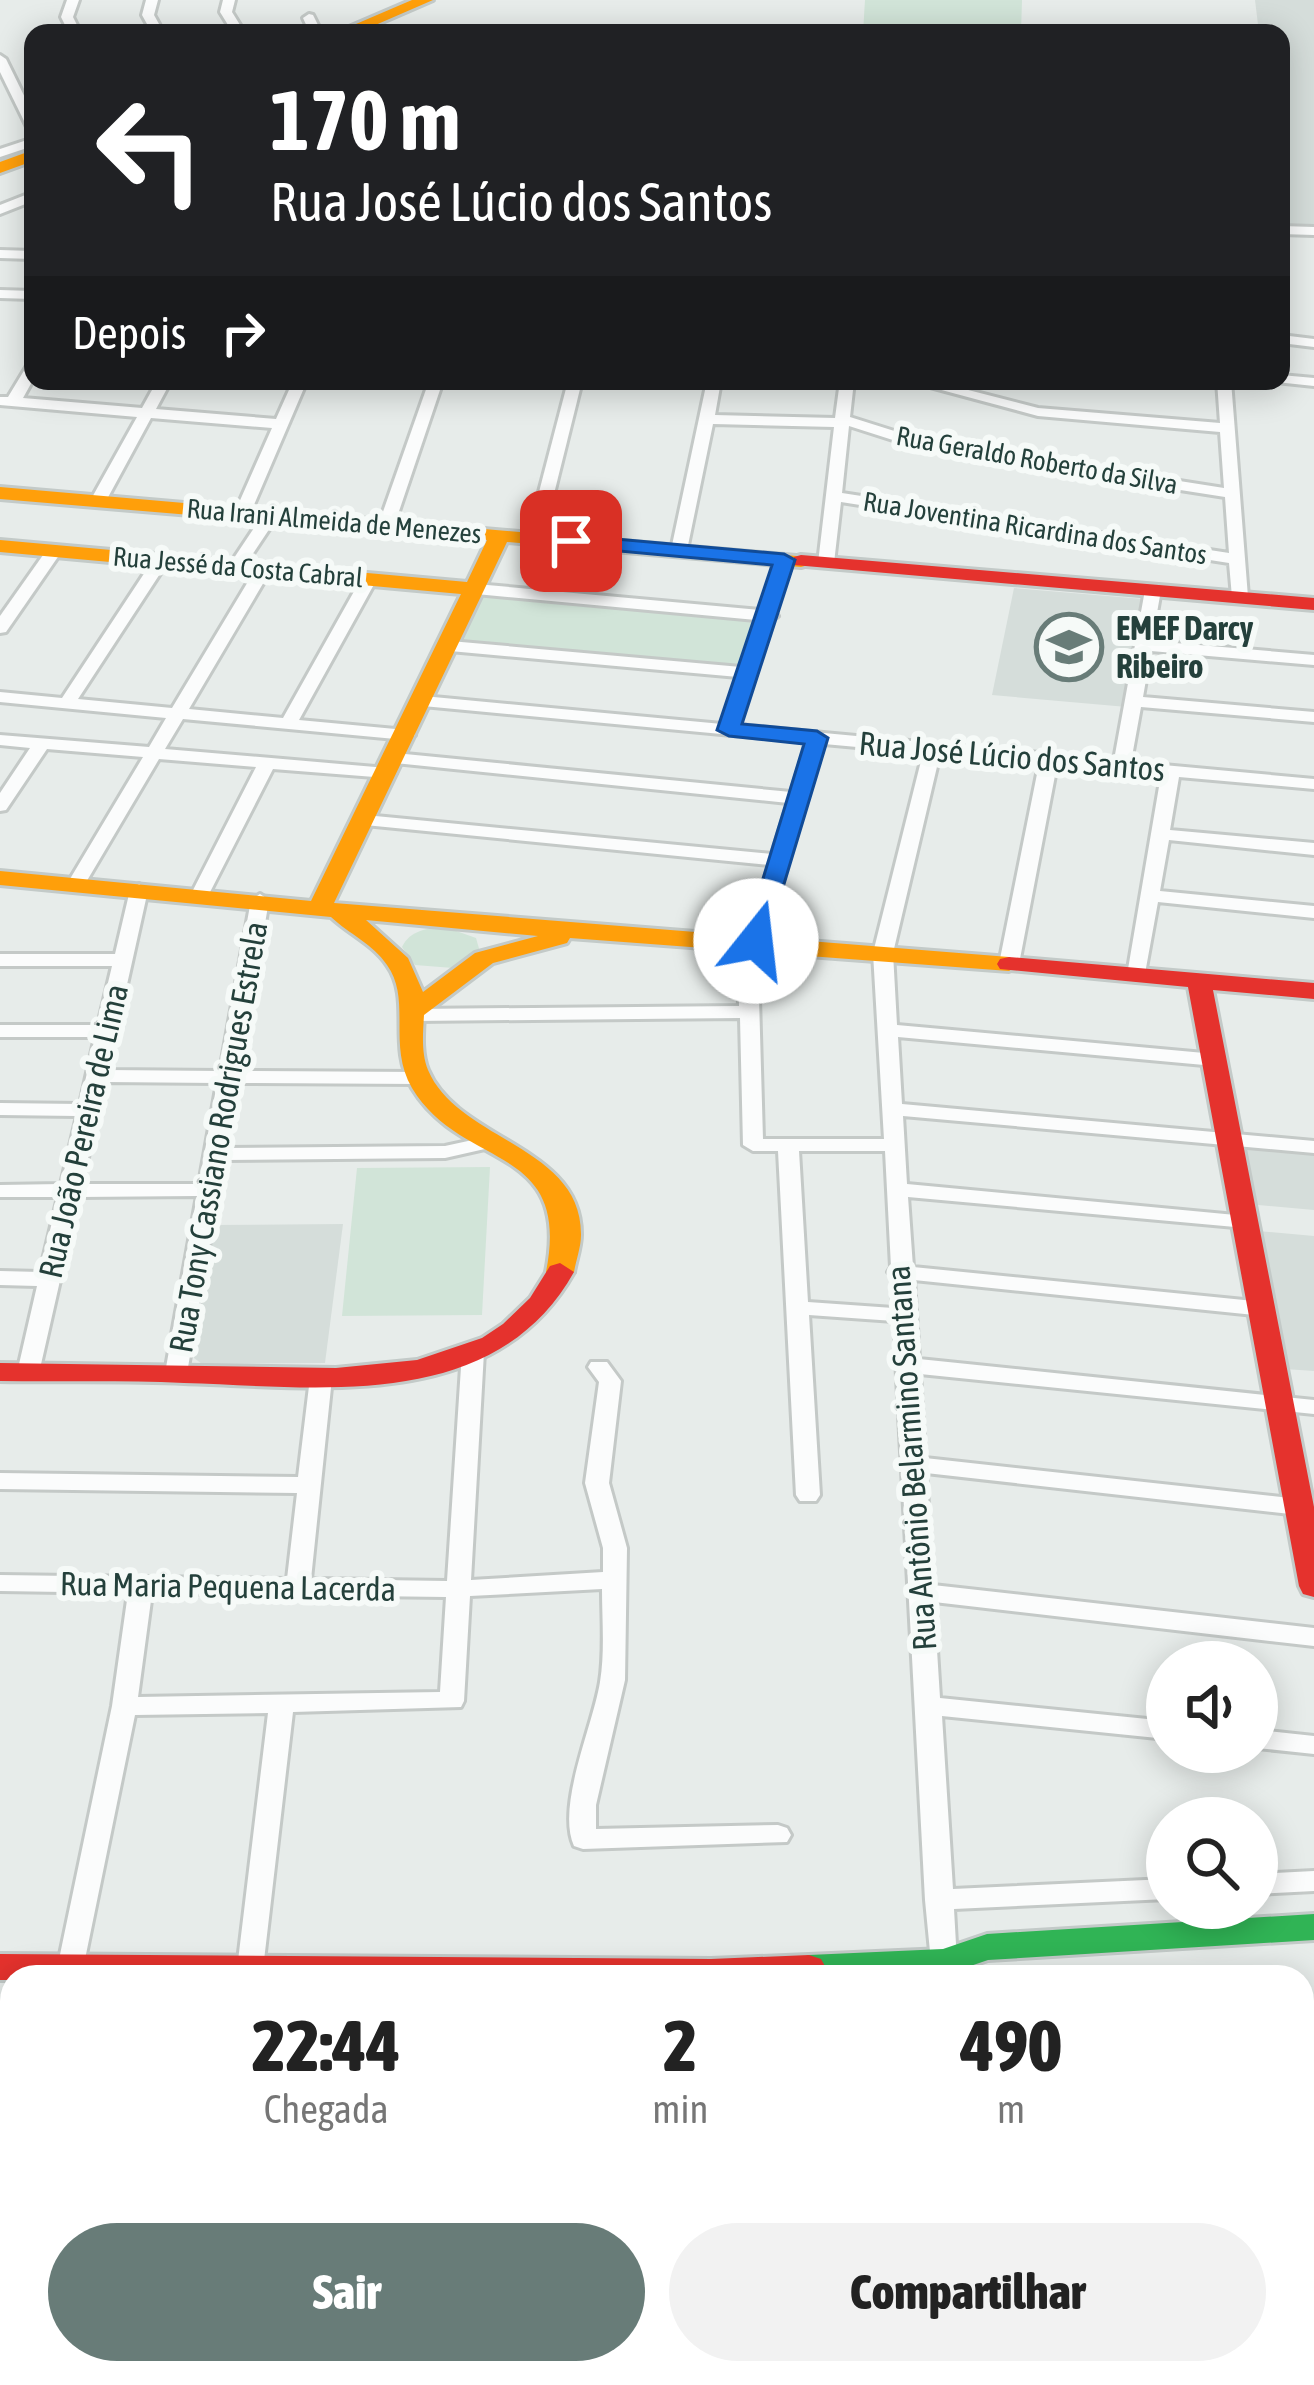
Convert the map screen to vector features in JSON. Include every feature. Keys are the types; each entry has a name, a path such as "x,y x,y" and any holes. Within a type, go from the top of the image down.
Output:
{"street":[{"path":"365,24 425,0"},
{"path":"309,18 312,24"},
{"path":"0,59 24,98"},
{"path":"98,501 160,390"},
{"path":"76,884 175,714 250,568 256,515 281,424 296,390"},
{"path":"386,526 433,390"},
{"path":"535,538 573,390"},
{"path":"679,550 712,390"},
{"path":"826,563 846,390"},
{"path":"951,390 1038,412 1228,428"},
{"path":"1225,390 1240,597"},
{"path":"6,401 281,424"},
{"name":"Rua Geraldo Roberto da Silva","path":"705,419 842,421 923,445 1233,494"},
{"name":"Rua Irani Almeida de Menezes","path":"0,493 1314,604"},
{"name":"Rua Joventina Ricardina dos Santos","path":"834,496 1237,559"},
{"path":"320,906 500,535"},
{"name":"Rua Jessé da Costa Cabral","path":"0,546 476,589"},
{"path":"0,628 54,551"},
{"path":"67,704 161,560"},
{"path":"729,730 770,616 784,560"},
{"path":"288,724 369,579"},
{"path":"476,589 770,616"},
{"path":"1122,765 1154,590"},
{"path":"1143,645 1314,660"},
{"path":"450,646 750,674"},
{"path":"0,697 288,724 396,756"},
{"name":"Rua José Lúcio dos Santos","path":"423,701 1314,784"},
{"path":"1133,701 1314,717"},
{"path":"817,738 748,963 753,1145 893,1145"},
{"path":"0,740 267,763 396,756 797,799"},
{"path":"0,806 42,743"},
{"name":"Rua Antônio Belarmino Santana","path":"933,749 883,953 945,1965"},
{"path":"1009,964 1049,759"},
{"path":"199,896 267,763"},
{"path":"1137,975 1171,770"},
{"path":"365,820 779,860"},
{"path":"1160,834 1314,849"},
{"path":"0,878 480,924 756,941 1314,991"},
{"name":"Rua João Pereira de Lima","path":"14,1372 48,1279 139,890"},
{"path":"1150,896 1314,912"},
{"name":"Rua Tony Cassiano Rodrigues Estrela","path":"176,1373 260,900"},
{"path":"320,906 402,957 474,965 598,929"},
{"path":"14,1372 321,1378 422,1365 473,1352 496,1344 535,1311 554,1286 568,1241 561,1199 531,1167 442,1109 419,1078 416,1012 402,957 407,932 428,919"},
{"path":"416,1012 492,949 480,924"},
{"path":"0,959 123,960"},
{"path":"1199,981 1302,1494 1314,1586"},
{"path":"416,1012 748,1012"},
{"path":"886,1030 1215,1060"},
{"path":"0,1031 106,1031"},
{"path":"96,1076 419,1078"},
{"path":"0,1109 88,1110"},
{"path":"890,1109 1314,1148"},
{"path":"218,1154 445,1152 491,1142"},
{"path":"788,1145 808,1496"},
{"path":"895,1189 1246,1222"},
{"path":"0,1191 211,1190"},
{"path":"899,1272 1264,1309"},
{"path":"0,1278 48,1279"},
{"path":"800,1308 902,1315"},
{"path":"124,1706 452,1701 455,1588 473,1352"},
{"path":"906,1365 1314,1407"},
{"path":"598,1367 610,1381 597,1483 613,1536 614,1580 610,1702 585,1793 583,1839 778,1835"},
{"path":"298,1587 321,1378"},
{"path":"911,1464 1302,1494"},
{"path":"2,1488 309,1485"},
{"name":"Rua Maria Pequena Lacerda","path":"0,1583 455,1588 614,1580"},
{"path":"71,1965 124,1706 141,1585"},
{"path":"919,1592 1314,1637"},
{"path":"250,1965 281,1705"},
{"path":"926,1705 1146,1728"},
{"path":"1278,1741 1314,1745"},
{"path":"1278,1883 1314,1881"},
{"path":"938,1900 1146,1889"},
{"path":"952,1965 986,1947 1314,1927"}],"shaded area":[{"path":"1255,0 1314,0 1314,227 1290,226 1290,24 1258,24"},
{"name":"EMEF Darcy Ribeiro","path":"1014,588 1143,599 1127,707 992,695"},
{"path":"1238,1143 1314,1150 1314,1210 1247,1204"},
{"path":"343,1224 325,1363 202,1364 194,1358 212,1225"},
{"path":"1258,1231 1314,1236 1314,1371 1285,1369"}],"green space":[{"path":"865,0 1022,0 1021,24 864,24"},
{"path":"481,596 759,620 742,669 458,643"},
{"path":"445,927 476,938 480,952 453,968 415,965 402,947 405,941 420,931"},
{"path":"490,1167 482,1315 342,1316 357,1168"}],"traffic: fast":[{"path":"876,1965 944,1962 987,1947 1314,1927"}],"traffic: slow":[{"path":"365,24 425,0"},
{"path":"0,168 24,159"},
{"path":"0,493 801,561"},
{"path":"320,906 500,535"},
{"path":"0,546 476,589"},
{"path":"0,878 480,924 1009,964"},
{"path":"342,915 379,941 400,964 412,1006 414,1068 427,1091 449,1113 548,1183 562,1206 567,1235 560,1272"},
{"path":"416,1009 484,958 558,938"}],"traffic: jam":[{"path":"801,561 1314,604"},
{"path":"1009,964 1314,991"},
{"path":"1199,981 1314,1586"},
{"path":"0,1372 336,1378 417,1369 456,1359 503,1338 532,1313 560,1272"}],"place":[{"name":"EMEF Darcy Ribeiro","path":"1069,647"}],"route":[{"path":"571,541 784,560 770,616 729,730 817,738 756,941"}]}
